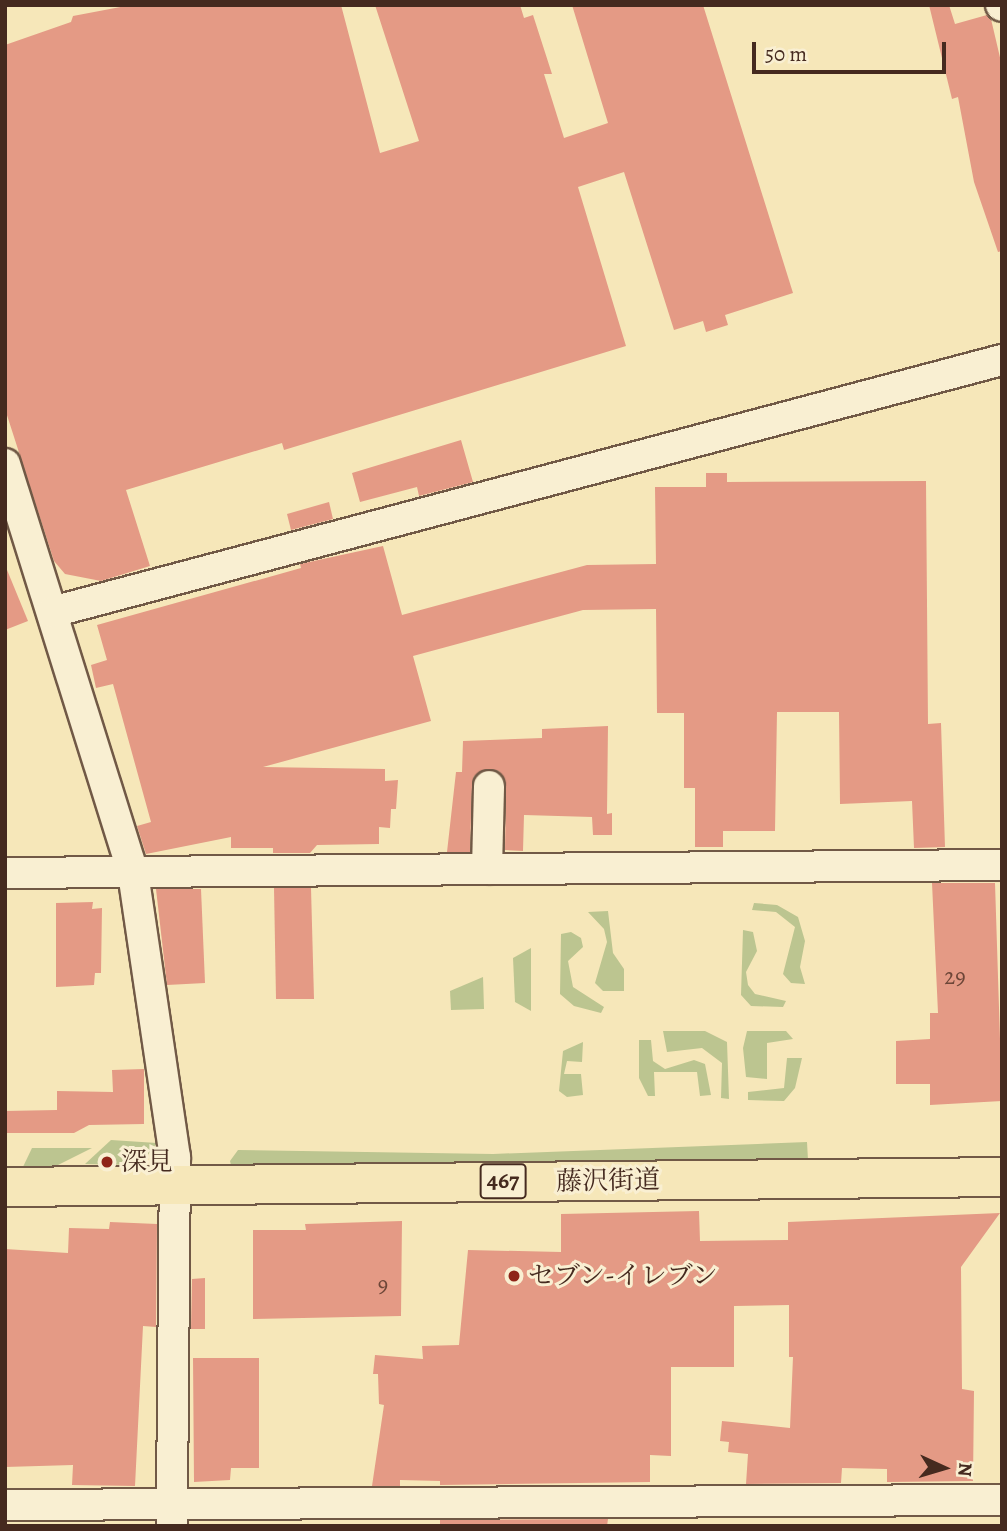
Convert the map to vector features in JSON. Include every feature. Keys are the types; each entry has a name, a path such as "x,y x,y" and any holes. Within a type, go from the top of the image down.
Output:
{"highway":[{"name":"藤沢街道","path":"5,1187 1002,1177"}],"street":[{"path":"52,612 1002,360"},
{"path":"5,464 133,873 175,1185 172,1515"},
{"path":"487,869 489,786"},
{"path":"5,873 1002,865"},
{"path":"5,1505 172,1515 627,1515 1002,1500"}],"green space":[{"path":"754,903 777,905 798,917 805,941 800,967 805,984 791,983 783,974 795,927 776,912 752,910"},
{"path":"608,911 613,953 624,969 624,991 603,991 595,983 607,942 604,929 588,912"},
{"path":"743,930 753,932 757,951 746,972 748,985 755,994 786,1001 783,1007 751,1006 741,995"},
{"path":"571,932 581,938 583,947 568,961 573,987 604,1007 601,1013 574,1006 560,994 561,934"},
{"path":"531,948 531,1011 515,1002 513,958"},
{"path":"483,977 484,1009 451,1010 450,991"},
{"path":"663,1031 705,1031 727,1042 729,1099 721,1098 722,1063 702,1048 667,1052"},
{"path":"747,1031 786,1031 793,1039 767,1043 767,1079 746,1077 743,1048"},
{"path":"639,1040 651,1040 653,1061 665,1069 694,1060 705,1064 711,1095 700,1096 697,1072 654,1072 655,1096 648,1096 639,1078"},
{"path":"583,1042 582,1062 567,1061 564,1074 581,1074 583,1095 567,1097 559,1091 563,1051"},
{"path":"787,1058 802,1058 795,1088 784,1101 748,1100 748,1092 784,1088"},
{"path":"111,1140 157,1143 140,1165 85,1164"},
{"path":"807,1142 808,1160 233,1173 230,1161 238,1150 493,1154"},
{"path":"32,1148 92,1148 56,1166 22,1169"}],"building":[{"path":"131,5 341,5 380,153 419,141 375,5 520,5 524,18 533,15 552,74 544,74 564,138 608,123 572,5 703,5 793,293 725,315 728,325 706,332 703,321 674,330 624,172 578,187 626,346 284,450 282,443 126,490 150,566 101,581 65,574 54,561 5,409 5,45 71,22 73,16"},
{"path":"929,5 949,5 955,24 987,15 991,19 1002,66 1002,251 998,252 974,182 958,97 952,99"},
{"path":"461,440 473,482 419,496 417,487 360,502 352,473"},
{"path":"706,473 727,473 727,482 926,481 928,724 941,723 945,847 914,848 912,801 840,804 839,712 777,712 775,831 723,831 723,847 695,847 695,788 684,788 684,713 657,713 656,609 583,610 413,656 431,721 263,767 385,769 385,781 398,780 396,809 391,809 390,828 379,827 379,844 317,845 310,853 273,853 273,848 231,848 231,837 146,854 137,826 151,822 113,684 96,688 91,665 107,660 97,625 301,568 300,564 383,546 402,615 587,565 656,564 655,487 706,487"},
{"path":"329,502 333,519 291,530 287,514"},
{"path":"5,565 28,621 5,630"},
{"path":"608,726 607,814 612,813 612,835 593,835 592,817 524,815 523,851 505,850 506,786 499,771 489,769 474,776 470,852 447,852 456,772 462,772 463,741 542,738 542,729"},
{"path":"932,883 995,883 1002,1101 930,1105 930,1084 896,1084 896,1041 930,1039 930,1013 938,1013"},
{"path":"274,888 311,888 314,999 276,999"},
{"path":"156,889 201,889 205,983 167,985"},
{"path":"93,902 92,909 102,908 101,973 95,973 94,985 56,987 56,903"},
{"path":"144,1069 144,1124 89,1125 74,1133 5,1133 5,1111 57,1110 57,1091 113,1092 112,1070"},
{"path":"699,1211 700,1241 788,1240 788,1222 1000,1213 961,1267 962,1389 974,1391 973,1481 887,1482 887,1469 842,1468 841,1483 746,1484 748,1454 728,1452 729,1442 720,1441 722,1421 790,1428 793,1357 789,1357 789,1305 734,1306 734,1367 671,1367 671,1456 650,1455 650,1482 440,1485 440,1481 400,1480 400,1486 372,1486 384,1405 379,1404 378,1374 373,1374 375,1355 423,1359 422,1346 459,1345 468,1250 561,1252 561,1214"},
{"path":"402,1221 401,1316 253,1319 253,1230 306,1230 305,1224"},
{"path":"110,1222 157,1224 156,1327 143,1326 135,1486 72,1485 73,1465 5,1467 5,1249 68,1253 69,1228 109,1229"},
{"path":"205,1278 205,1329 191,1329 192,1279"},
{"path":"193,1358 259,1358 259,1468 231,1468 230,1480 194,1482"},
{"path":"608,1519 607,1526 440,1526 440,1520"}],"place":[{"name":"深見","path":"107,1162"},
{"name":"セブン-イレブン","path":"514,1276"}]}
